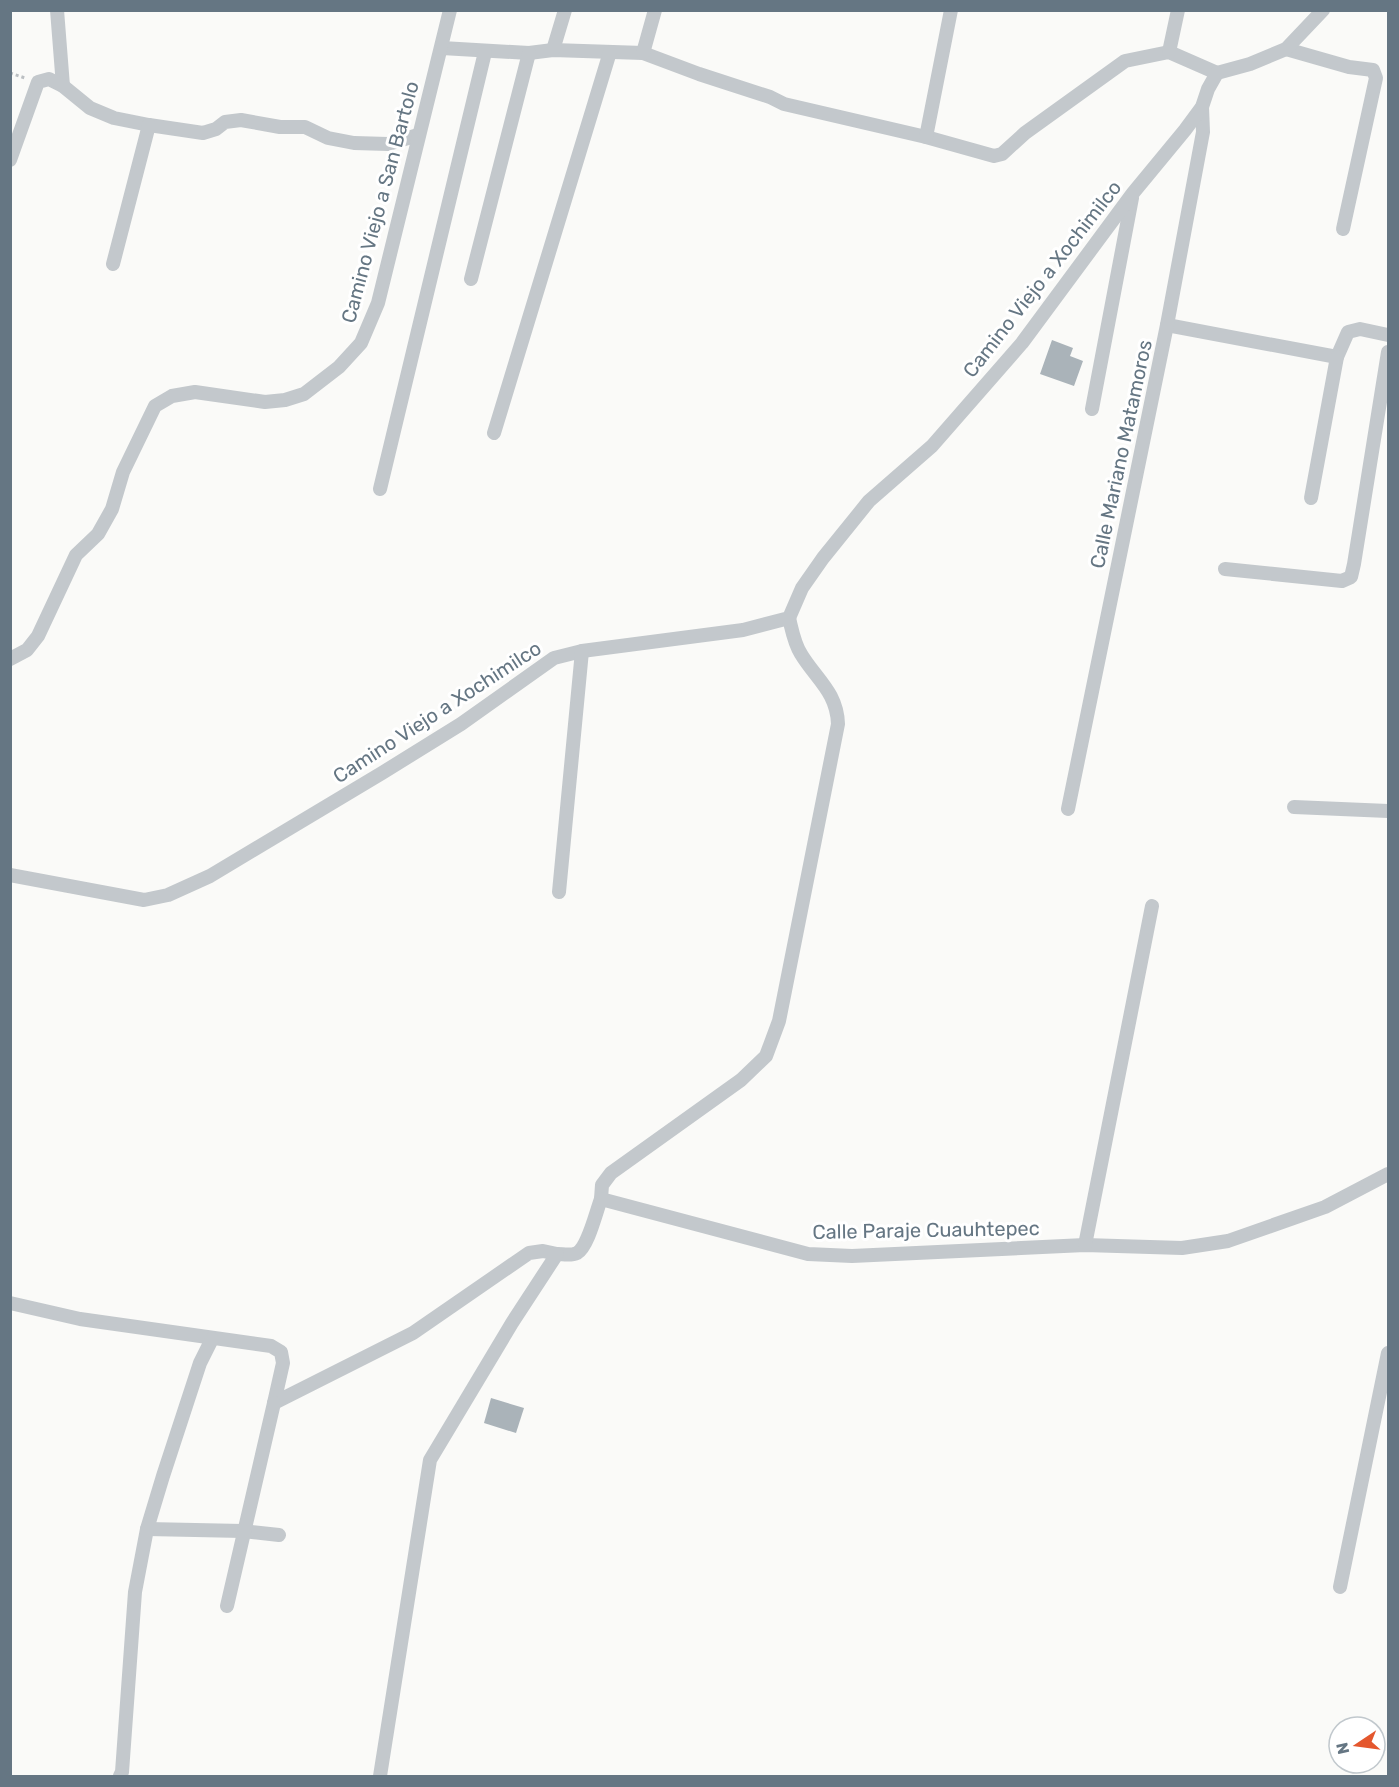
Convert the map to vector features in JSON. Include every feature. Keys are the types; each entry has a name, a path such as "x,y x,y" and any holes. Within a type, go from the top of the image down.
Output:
{"street":[{"path":"57,10 63,86"},
{"path":"450,10 442,48 485,52 529,53 553,50 643,53 770,97 784,104 926,137 994,156 1002,153 1025,133 1125,61 1168,52 1217,73 1250,64 1286,49 1323,10"},
{"path":"553,50 565,10"},
{"path":"643,53 655,10"},
{"path":"926,137 951,10"},
{"path":"1168,52 1178,10"},
{"name":"Camino Viejo a San Bartolo","path":"10,659 27,650 38,636 76,555 98,534 112,509 123,472 154,406 172,396 195,392 265,402 285,400 304,394 339,366 361,343 378,303 418,135 442,48"},
{"path":"1286,49 1349,67 1372,70 1377,78 1343,230"},
{"path":"380,489 485,52"},
{"path":"494,433 610,52"},
{"path":"471,279 529,53"},
{"name":"Camino Viejo a Xochimilco","path":"10,875 144,900 168,896 210,876 382,773 554,658 582,651 743,630 789,618 802,588 869,501 932,446 1022,343 1133,193 1185,130 1202,106 1217,73"},
{"path":"10,160 38,82 49,79 63,86 90,108 114,118 149,125 202,133 216,129 225,122 241,120 280,127 305,127 328,138 366,144 388,144 418,135"},
{"name":"Calle Mariano Matamoros","path":"1068,808 1167,325 1203,132 1202,106"},
{"path":"113,264 149,125"},
{"path":"1092,409 1133,193"},
{"path":"1167,325 1337,357"},
{"path":"1311,498 1337,357 1348,332 1360,329 1389,335"},
{"path":"1225,569 1342,581 1351,577 1389,352"},
{"path":"274,1403 413,1333 529,1253 543,1251 571,1255 579,1253 585,1244 601,1199 602,1185 611,1173 741,1080 766,1056 780,1021 838,724 838,707 801,654 789,618"},
{"path":"559,892 582,651"},
{"path":"1294,807 1389,811"},
{"path":"1084,1245 1152,906"},
{"name":"Calle Paraje Cuauhtepec","path":"601,1199 808,1254 852,1256 1084,1245 1182,1248 1228,1241 1325,1207 1389,1174"},
{"path":"380,1776 430,1460 512,1323 557,1254"},
{"path":"10,1303 80,1319 271,1346 281,1352 283,1363 227,1606"},
{"path":"120,1776 135,1592 147,1529 200,1363 212,1339"},
{"path":"1340,1587 1389,1353"},
{"path":"147,1529 243,1531 279,1535"}],"building":[{"path":"1052,340 1073,348 1070,356 1083,361 1074,386 1040,374"},
{"path":"491,1398 524,1408 516,1433 484,1423"}]}
